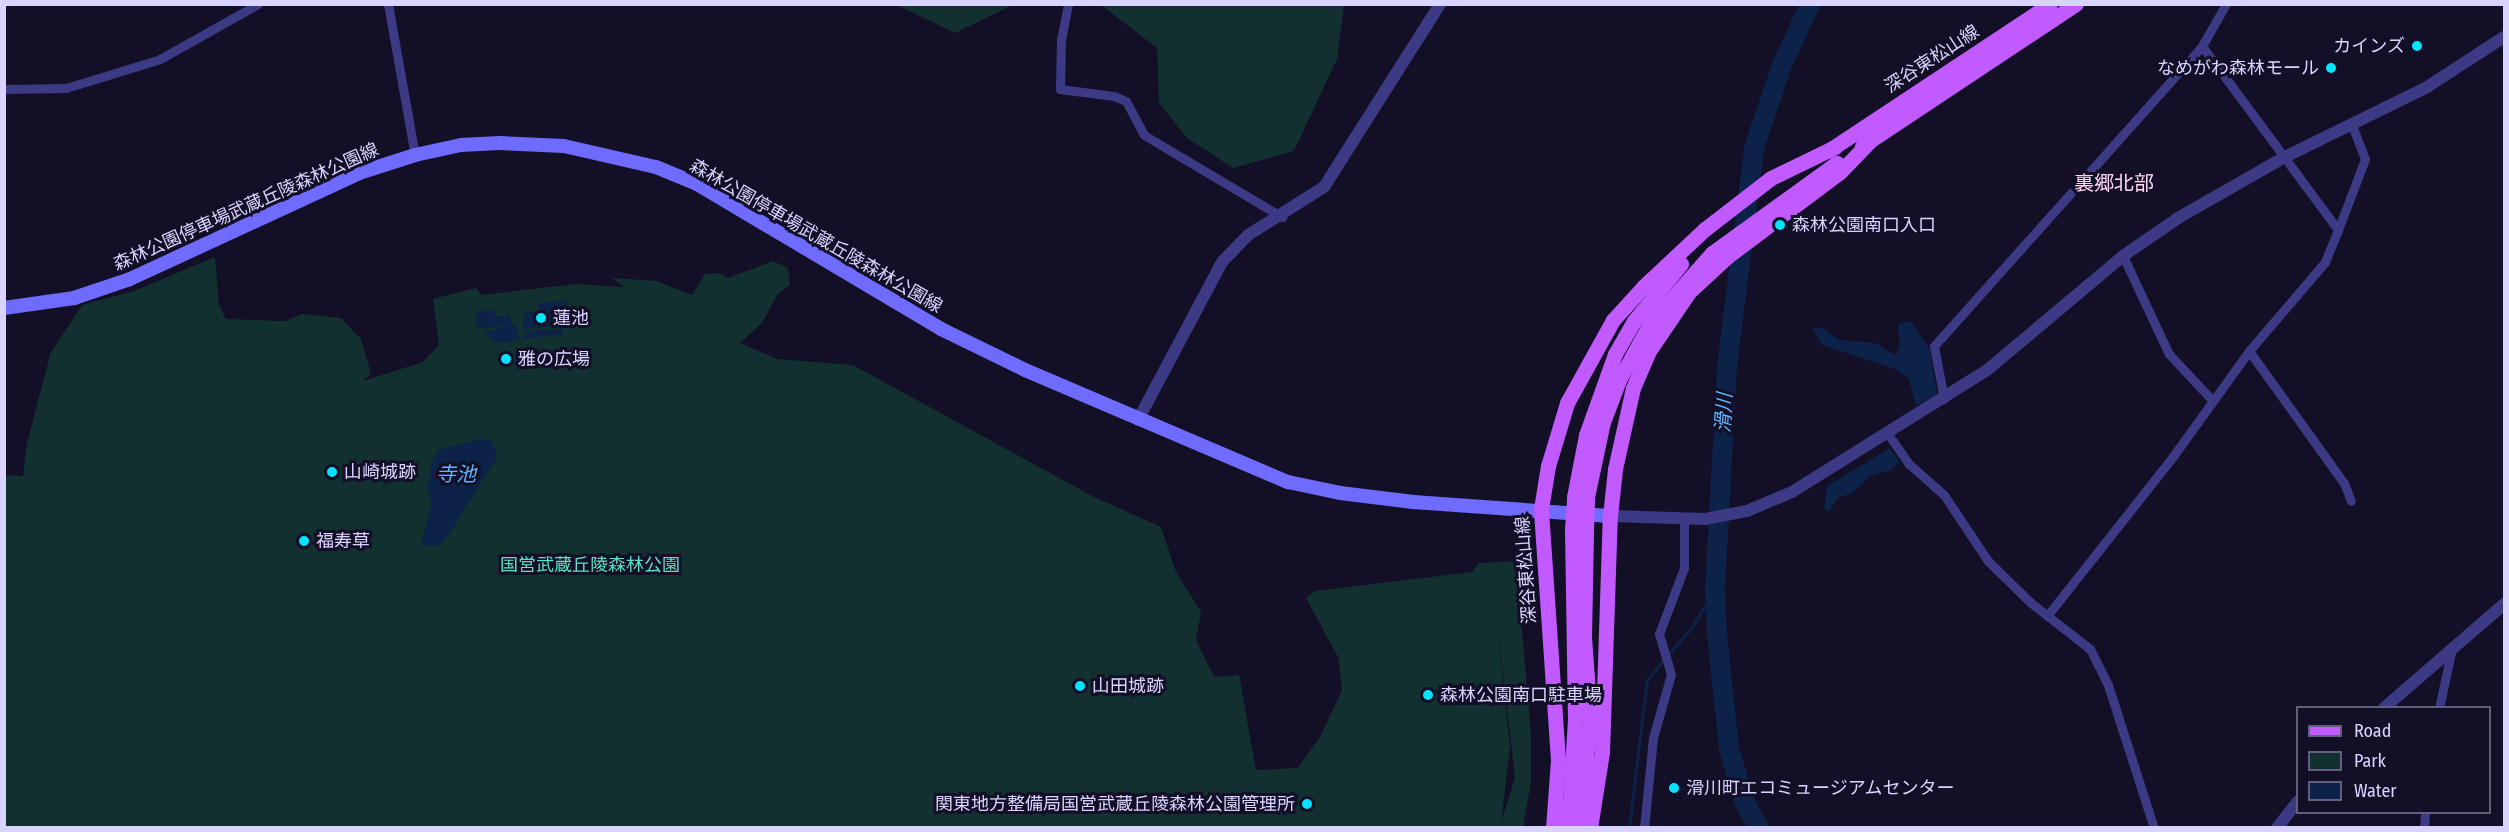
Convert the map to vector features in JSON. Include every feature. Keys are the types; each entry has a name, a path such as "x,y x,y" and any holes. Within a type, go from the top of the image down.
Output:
{"main road":[{"name":"深谷東松山線","path":"1564,828 1574,739 1580,497 1598,392 1634,321 1694,250 1835,147 2050,4"},
{"name":"深谷東松山線","path":"1580,497 1619,380 1665,305 1688,276 1726,242 1870,141 2076,4"},
{"name":"深谷東松山線","path":"1590,828 1602,752 1610,516 1615,469 1633,388 1649,351 1702,279 1840,172 1870,141"},
{"name":"森林公園停車場武蔵丘陵森林公園線","path":"4,308 74,297 130,279 359,173 415,155 489,143 564,146 656,167 697,184 941,329 1137,420 1288,482 1340,493 1413,502 1541,509 1610,516"},
{"name":"深谷東松山線","path":"1553,828 1558,760 1541,509 1548,466 1567,402 1613,320 1705,229 1771,178 1835,147"},
{"name":"深谷東松山線","path":"1579,529 1590,719 1579,828"}],"street":[{"path":"4,89 66,88 160,59 258,4"},
{"path":"1068,4 1061,40 1060,89 1114,96 1126,101 1144,135 1282,217"},
{"path":"1944,399 1935,346 2202,46 2226,4"},
{"path":"388,5 415,155"},
{"path":"1137,420 1222,262 1248,235 1282,217 1324,187 1339,168 1433,8"},
{"path":"1610,516 1691,520 1747,511 1822,476 1944,399 2026,340 2123,256 2215,194 2351,123 2427,87 2505,37"},
{"path":"2202,46 2338,230"},
{"path":"2047,616 2249,351 2325,262 2365,159 2351,123"},
{"path":"2123,256 2169,354 2213,401"},
{"path":"2249,351 2344,483 2352,501"},
{"path":"1888,434 1909,464 1944,495 1988,561 2047,616 2076,635 2099,662 2154,828"},
{"path":"1644,828 1653,738 1671,674 1659,634 1684,568 1691,520"},
{"path":"2386,706 2452,646 2505,604"},
{"path":"2439,706 2452,646"},
{"path":"2277,828 2296,804"}],"green space":[{"path":"897,5 1013,5 955,33"},
{"path":"1101,5 1344,5 1337,59 1294,151 1233,168 1187,138 1159,103 1157,48"},
{"name":"国営武蔵丘陵森林公園","path":"215,257 219,305 226,319 285,321 302,314 341,318 361,339 371,374 363,381 423,362 439,345 433,299 476,288 481,295 576,284 624,287 612,278 657,281 692,295 705,274 720,273 728,278 773,261 788,268 790,285 778,294 762,323 740,343 777,359 853,365 1092,496 1161,527 1176,572 1201,612 1196,640 1214,677 1239,675 1256,770 1298,768 1321,735 1342,690 1338,657 1306,598 1315,591 1472,572 1479,563 1516,561 1531,734 1531,782 1523,827 5,827 4,475 23,476 27,443 51,352 82,305 134,291","holes":["1495,604 1515,778 1501,822 1510,747"]}],"water":[{"path":"566,300 567,306 554,308 554,327 522,329 525,313 539,311 538,304"},
{"path":"494,310 495,317 510,315 511,324 517,326 477,328 475,312"},
{"path":"1910,321 1930,349 1937,394 1916,406 1909,379 1895,369 1822,345 1813,329 1821,327 1840,340 1875,343 1896,355 1900,347 1898,324"},
{"path":"565,324 561,334 523,339 527,331 559,330 559,325"},
{"path":"512,326 517,328 519,340 496,343 483,332"},
{"name":"寺池","path":"480,439 492,441 497,457 447,537 438,546 421,545 432,504 428,489 431,465 439,450"},
{"path":"1890,448 1899,461 1893,469 1869,477 1852,493 1838,498 1829,512 1824,508 1827,486"}],"waterway":[{"name":"滑川","path":"1759,828 1745,803 1729,749 1717,632 1715,589 1727,366 1754,148 1782,65 1810,4"},
{"path":"1668,654 1692,627 1715,589"},
{"path":"1629,828 1647,680 1664,659"}],"place":[{"name":"カインズ","path":"2417,46"},
{"name":"なめがわ森林モール","path":"2331,68"},
{"name":"森林公園南口入口","path":"1780,225"},
{"name":"蓮池","path":"541,318"},
{"name":"雅の広場","path":"506,359"},
{"name":"山崎城跡","path":"332,472"},
{"name":"福寿草","path":"304,541"},
{"name":"山田城跡","path":"1080,686"},
{"name":"森林公園南口駐車場","path":"1428,695"},
{"name":"滑川町エコミュージアムセンター","path":"1674,788"},
{"name":"関東地方整備局国営武蔵丘陵森林公園管理所","path":"1307,804"}],"district":[{"name":"裏郷北部","path":"2114,183"}]}
